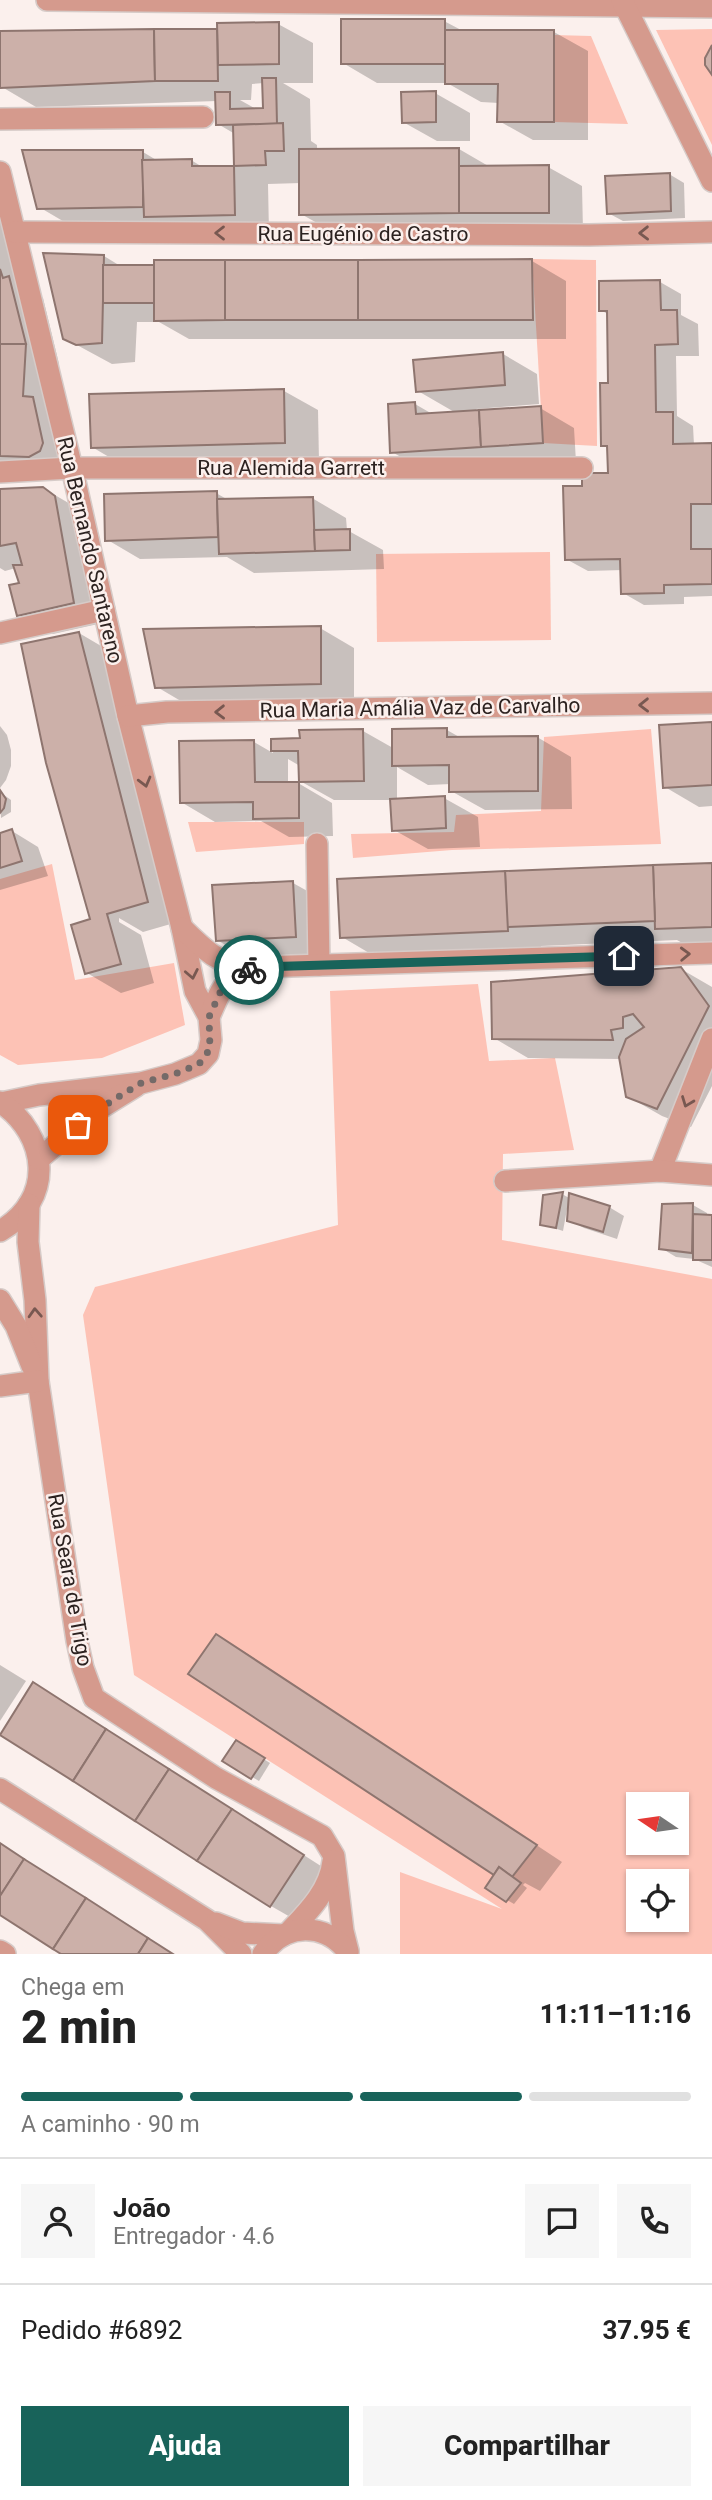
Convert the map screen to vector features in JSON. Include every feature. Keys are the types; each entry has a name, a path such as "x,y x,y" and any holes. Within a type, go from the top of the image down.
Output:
{"street":[{"path":"47,0 624,3 712,7"},
{"path":"624,3 712,181"},
{"path":"0,119 203,117"},
{"name":"Rua Bernando Santareno","path":"0,172 72,468 128,716 182,928"},
{"name":"Rua Eugénio de Castro","path":"15,232 589,235 712,232"},
{"name":"Rua Alemida Garrett","path":"0,472 72,468 582,468"},
{"path":"0,633 104,610"},
{"name":"Rua Maria Amália Vaz de Carvalho","path":"128,716 167,712 712,703"},
{"path":"317,844 319,965"},
{"path":"182,928 212,956 230,964 259,967 712,953"},
{"path":"1,1102 141,1083 199,1064 205,1058 211,1040 209,1017 195,991 182,928"},
{"path":"209,1017 224,984 237,974 259,967"},
{"path":"660,1171 712,1039"},
{"path":"1,1102 20,1117 33,1136 39,1159 94,1112 141,1083"},
{"name":"Rua Seara de Trigo","path":"39,1159 38,1182 29,1204 28,1242 38,1381 77,1641 94,1698 216,1778 322,1836 334,1856"},
{"path":"505,1181 660,1171 712,1175"},
{"path":"0,1231 17,1219 29,1204"},
{"name":"Rua Seara de Trigo","path":"0,1300 16,1326 38,1381"},
{"path":"0,1386 38,1381"},
{"path":"0,1789 208,1920 242,1933 286,1934 313,1906 332,1874 334,1856"},
{"path":"334,1856 343,1931 349,1952"},
{"path":"208,1920 241,1954"},
{"path":"263,1954 275,1940 305,1929 321,1931 336,1939 349,1952"},
{"path":"0,1951 5,1954"}],"shaded area":[{"path":"712,29 712,145 656,30"},
{"path":"554,35 591,36 628,124 554,122"},
{"path":"532,259 596,260 597,446 543,443"},
{"path":"550,552 551,640 377,642 376,554"},
{"path":"651,729 661,844 452,850 353,858 351,834 454,832 456,815 541,811 544,737"},
{"path":"188,822 304,822 304,844 196,852"},
{"path":"52,864 75,980 174,963 185,1025 102,1058 18,1065 0,1055 0,879"},
{"path":"478,984 489,1061 555,1058 574,1150 503,1154 502,1240 712,1279 712,1954 400,1954 400,1872 502,1909 134,1675 83,1315 95,1287 338,1225 330,991"}],"building":[{"path":"341,19 445,19 445,64 341,64"},
{"path":"279,22 279,64 218,65 217,23"},
{"path":"154,29 155,81 0,88 0,31"},
{"path":"154,29 217,29 218,81 155,81"},
{"path":"445,30 554,30 554,122 497,122 498,84 445,84"},
{"path":"712,45 712,75 705,65 705,58"},
{"path":"262,78 276,78 277,124 216,125 215,92 230,92 230,109 263,108"},
{"path":"436,91 436,122 402,123 401,92"},
{"path":"283,123 284,151 265,151 266,165 234,166 233,125"},
{"path":"459,148 459,213 299,215 299,149"},
{"path":"22,150 143,150 143,207 37,209"},
{"path":"192,159 192,166 234,166 235,215 144,217 142,160"},
{"path":"549,165 549,213 459,213 459,166"},
{"path":"670,173 671,211 607,214 605,176"},
{"path":"43,253 104,255 102,343 76,345 63,339"},
{"path":"532,259 533,320 358,320 358,260"},
{"path":"154,260 225,260 225,320 154,321"},
{"path":"225,260 358,260 358,320 225,320"},
{"path":"103,265 154,265 154,303 103,303"},
{"path":"0,269 3,278 9,276 26,344 0,344"},
{"path":"660,280 661,310 677,310 678,344 655,345 656,412 673,412 673,444 712,443 712,504 691,504 691,549 712,549 712,584 664,585 664,593 621,594 620,559 565,560 563,486 582,486 582,473 608,473 607,446 601,446 600,383 608,383 607,311 599,311 599,281"},
{"path":"0,344 26,344 23,396 33,397 43,443 40,451 29,457 0,456"},
{"path":"503,352 505,385 416,392 413,360"},
{"path":"284,389 285,443 91,448 89,394"},
{"path":"415,402 416,414 479,410 481,447 390,453 388,404"},
{"path":"541,406 543,443 481,447 479,410"},
{"path":"43,487 55,496 74,603 17,616 9,585 19,583 13,565 22,565 16,543 0,546 0,489"},
{"path":"217,491 218,537 105,541 104,494"},
{"path":"313,497 315,551 219,554 217,499"},
{"path":"350,529 350,550 315,551 314,530"},
{"path":"321,626 321,684 155,688 143,629"},
{"path":"79,632 148,902 107,914 121,964 85,974 71,925 90,919 46,763 21,644"},
{"path":"712,722 712,785 663,788 659,725"},
{"path":"447,728 447,737 538,736 538,791 449,792 449,765 392,766 392,729"},
{"path":"363,729 364,781 299,782 298,751 271,751 271,739 300,738 299,730"},
{"path":"254,740 255,782 299,782 299,818 253,819 253,802 180,803 179,741"},
{"path":"0,790 6,799 0,813"},
{"path":"445,796 446,828 392,831 390,799"},
{"path":"12,829 22,861 0,868 0,833"},
{"path":"712,863 712,927 655,929 653,865"},
{"path":"653,865 655,921 507,927 505,871"},
{"path":"505,871 508,931 340,938 337,879"},
{"path":"293,881 296,937 216,941 212,885"},
{"path":"681,967 709,1006 657,1109 626,1097 619,1057 626,1039 644,1027 633,1014 623,1017 623,1028 611,1030 613,1040 492,1039 491,982"},
{"path":"563,1192 556,1228 540,1225 543,1195"},
{"path":"569,1193 610,1206 603,1232 567,1221"},
{"path":"693,1203 692,1253 659,1249 662,1204"},
{"path":"693,1214 712,1215 712,1260 693,1260"},
{"path":"216,1634 537,1845 512,1877 499,1867 494,1875 188,1674"},
{"path":"33,1682 106,1729 73,1781 0,1735"},
{"path":"106,1729 169,1769 135,1821 73,1781"},
{"path":"236,1740 265,1758 251,1779 222,1761"},
{"path":"169,1769 232,1809 197,1861 135,1821"},
{"path":"232,1809 304,1855 270,1907 197,1861"},
{"path":"0,1843 24,1859 0,1896"},
{"path":"24,1859 86,1898 53,1949 0,1915 0,1896"},
{"path":"499,1867 521,1883 506,1902 485,1888"},
{"path":"86,1898 148,1938 138,1954 61,1954 53,1949"},
{"path":"148,1938 173,1954 138,1954"}],"way so far":[{"path":"78,1125 141,1083 199,1064 210,1049 209,1017 224,984 237,974 249,970"}],"route":[{"path":"249,970 259,967 624,956"}]}
